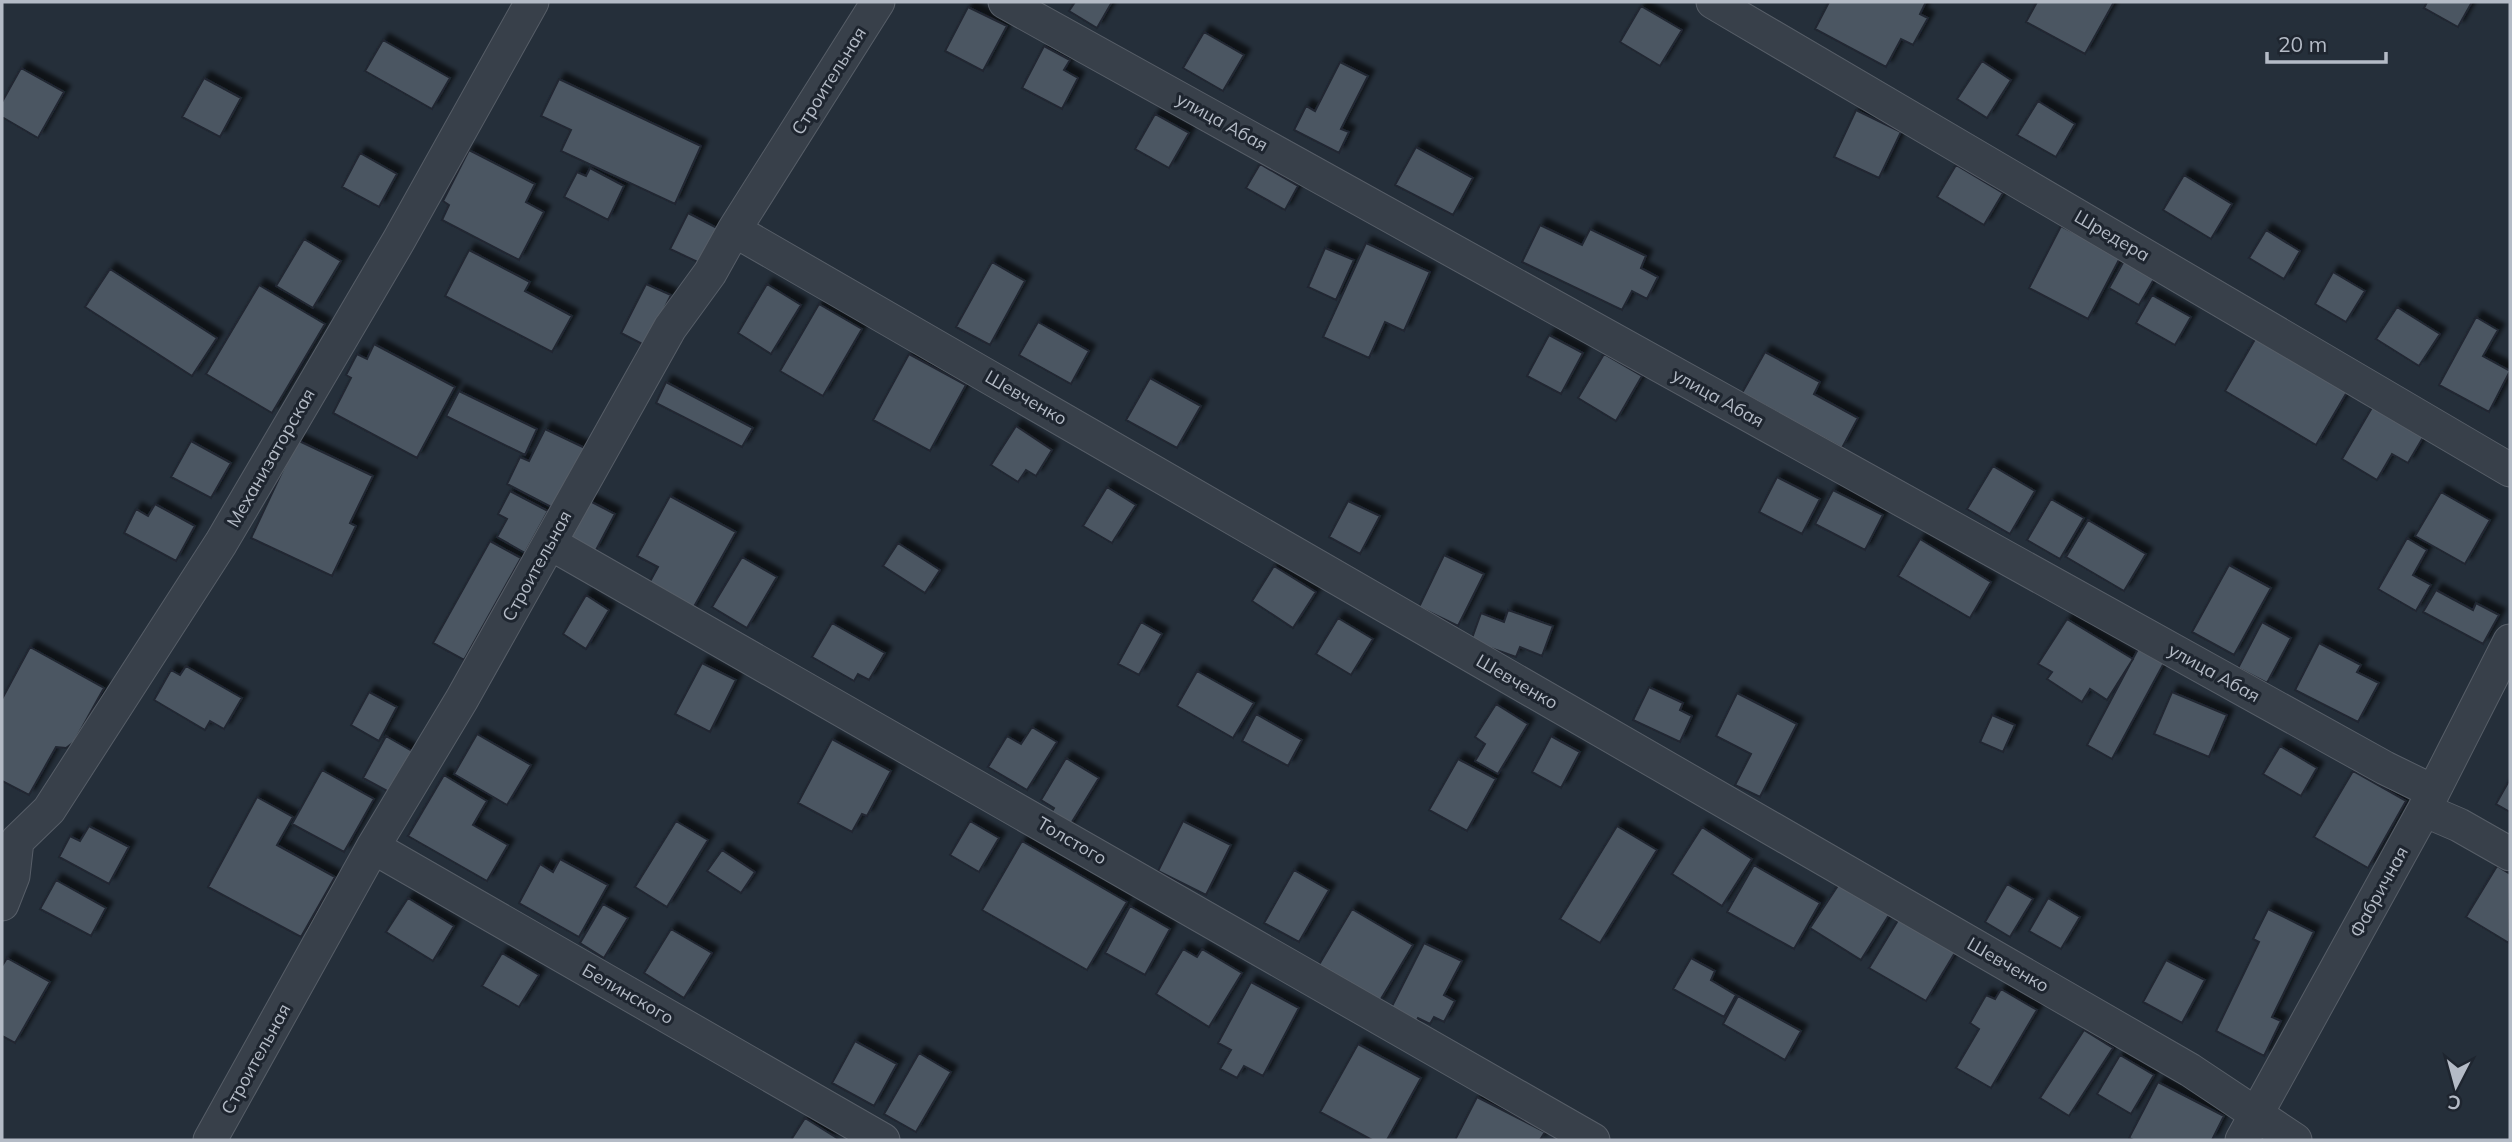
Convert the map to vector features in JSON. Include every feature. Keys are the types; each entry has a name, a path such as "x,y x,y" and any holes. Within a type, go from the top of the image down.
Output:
{"street":[{"name":"Механизаторская","path":"2,904 13,876 9,831 49,810 221,542 399,240 532,2"},
{"name":"Строительная","path":"211,1140 373,847 461,699 670,328 710,273 734,230 878,2"},
{"name":"улица Абая","path":"1006,2 2373,761 2459,825 2510,854"},
{"name":"Шредера","path":"1713,2 2510,470"},
{"name":"Шевченко","path":"734,230 2190,1070 2249,1127 2295,1140"},
{"name":"Толстого","path":"550,543 1593,1140"},
{"name":"Фабричная","path":"2249,1127 2428,800 2510,641"},
{"name":"Белинского","path":"373,847 883,1140"}],"building":[{"path":"1075,2 1112,2 1097,28 1069,11"},
{"path":"1829,2 1926,2 1920,14 1928,18 1913,45 1901,39 1886,67 1815,29"},
{"path":"2037,2 2114,2 2085,54 2026,22"},
{"path":"2427,2 2472,2 2458,27 2424,8"},
{"path":"1641,6 1682,30 1660,66 1620,42"},
{"path":"968,7 1007,26 983,71 945,51"},
{"path":"1204,32 1244,55 1223,91 1183,68"},
{"path":"383,40 450,78 432,109 365,71"},
{"path":"1044,46 1070,60 1064,70 1078,78 1062,109 1022,88"},
{"path":"1982,61 2011,80 1987,118 1957,99"},
{"path":"1340,62 1368,76 1341,129 1349,132 1339,153 1294,130 1306,106 1315,111"},
{"path":"21,68 64,92 38,138 2,117 2,102"},
{"path":"204,78 241,98 220,137 182,117"},
{"path":"559,79 701,146 675,204 561,151 571,130 541,116"},
{"path":"2038,101 2075,124 2056,157 2017,135"},
{"path":"1856,110 1901,132 1879,178 1834,157"},
{"path":"1155,114 1189,133 1169,168 1135,149"},
{"path":"1416,147 1473,178 1453,215 1395,185"},
{"path":"469,150 535,184 526,202 544,212 519,260 442,220 449,205 443,201"},
{"path":"360,153 397,174 379,207 342,187"},
{"path":"1260,164 1298,186 1285,210 1246,188"},
{"path":"1956,165 2003,193 1984,225 1937,197"},
{"path":"590,168 624,186 608,220 564,197 577,172 586,176"},
{"path":"2184,175 2232,204 2211,239 2163,210"},
{"path":"688,213 721,230 704,265 670,249"},
{"path":"1540,225 1582,245 1590,229 1646,256 1641,268 1658,277 1647,299 1632,291 1622,310 1522,262"},
{"path":"2061,226 2121,256 2088,319 2029,288"},
{"path":"2266,230 2300,251 2284,279 2249,258"},
{"path":"304,239 341,261 313,308 276,286"},
{"path":"1366,243 1430,272 1404,331 1385,322 1369,358 1323,337"},
{"path":"1325,248 1354,260 1336,300 1308,287"},
{"path":"469,250 530,282 525,291 572,316 552,352 445,296"},
{"path":"2130,250 2161,267 2139,305 2109,288"},
{"path":"992,262 1025,281 990,345 956,327"},
{"path":"110,269 217,338 192,376 85,307"},
{"path":"2333,272 2365,291 2346,322 2315,304"},
{"path":"646,284 671,295 646,346 621,333"},
{"path":"767,284 801,305 771,354 738,333"},
{"path":"259,285 325,324 272,413 206,374"},
{"path":"2152,295 2191,317 2175,345 2136,323"},
{"path":"819,304 862,329 823,396 780,371"},
{"path":"2397,307 2440,334 2419,366 2376,339"},
{"path":"2476,317 2498,330 2483,356 2510,371 2489,412 2439,385"},
{"path":"1038,322 1089,351 1071,384 1019,355"},
{"path":"2258,334 2350,387 2316,445 2225,391"},
{"path":"1549,335 1583,353 1561,394 1527,376"},
{"path":"374,344 455,387 417,458 333,413 351,378 346,375 357,354 367,359"},
{"path":"1765,352 1820,382 1814,394 1858,418 1842,448 1742,393"},
{"path":"909,354 966,385 930,451 873,420"},
{"path":"1604,354 1642,376 1616,421 1578,398"},
{"path":"1150,378 1201,406 1177,448 1126,420"},
{"path":"666,382 753,428 742,447 656,403"},
{"path":"459,391 537,429 525,455 446,416"},
{"path":"2377,399 2428,429 2408,463 2392,454 2377,480 2342,459"},
{"path":"1016,426 1052,450 1036,476 1026,470 1018,482 991,465"},
{"path":"545,429 585,448 555,509 507,484 520,457 529,461"},
{"path":"297,440 373,476 350,523 356,526 332,576 251,538"},
{"path":"191,441 231,463 211,498 171,477"},
{"path":"1993,466 2035,491 2010,534 1967,509"},
{"path":"1777,477 1820,499 1802,534 1759,512"},
{"path":"1107,487 1136,505 1112,543 1083,526"},
{"path":"1833,490 1883,515 1865,550 1815,524"},
{"path":"510,491 548,511 525,553 497,537 507,519 498,514"},
{"path":"2441,492 2490,520 2465,564 2415,536"},
{"path":"670,496 736,532 691,612 647,587 658,567 637,556"},
{"path":"2051,499 2084,518 2060,559 2027,540"},
{"path":"588,500 615,514 595,552 567,537"},
{"path":"1348,501 1380,516 1360,554 1329,537"},
{"path":"155,504 195,526 176,561 124,533 136,509 148,516"},
{"path":"2088,520 2146,554 2124,591 2066,557"},
{"path":"2407,538 2427,550 2413,575 2431,585 2416,611 2378,589"},
{"path":"1920,539 1991,582 1970,618 1898,576"},
{"path":"490,541 521,558 464,660 433,643"},
{"path":"898,543 940,570 925,593 883,566"},
{"path":"1444,555 1484,574 1458,626 1419,607"},
{"path":"742,557 777,577 747,628 712,607"},
{"path":"2229,565 2271,588 2234,655 2192,632"},
{"path":"1274,566 1316,592 1293,628 1252,601"},
{"path":"2436,590 2473,610 2476,603 2499,615 2483,644 2423,612"},
{"path":"586,595 609,610 586,649 563,634"},
{"path":"1508,610 1553,626 1542,656 1520,647 1516,657 1471,641 1481,613 1504,622"},
{"path":"1338,618 1373,639 1351,675 1316,654"},
{"path":"2067,619 2133,659 2107,700 2090,689 2082,702 2047,679 2052,672 2038,664"},
{"path":"1141,622 1162,634 1139,675 1118,664"},
{"path":"2262,622 2291,638 2267,683 2238,668"},
{"path":"832,623 885,653 869,680 858,674 854,681 812,657"},
{"path":"2319,643 2361,665 2357,672 2379,683 2358,722 2295,690"},
{"path":"30,647 104,688 74,742 66,748 56,747 29,795 2,781 2,699"},
{"path":"2138,649 2164,663 2112,759 2087,745"},
{"path":"702,663 736,680 710,732 675,714"},
{"path":"186,666 242,698 224,729 210,721 205,730 154,700 171,670 180,675"},
{"path":"1197,671 1254,703 1233,738 1177,706"},
{"path":"1649,687 1683,703 1680,710 1692,716 1680,742 1633,720"},
{"path":"369,692 397,707 379,741 351,725"},
{"path":"2172,692 2227,715 2209,757 2154,734"},
{"path":"1737,693 1797,724 1760,797 1735,785 1751,754 1716,736"},
{"path":"1496,704 1528,724 1498,774 1475,761 1485,744 1475,737"},
{"path":"1256,714 1302,740 1288,766 1242,741"},
{"path":"1992,715 2015,725 2003,752 1980,742"},
{"path":"1032,727 1057,742 1027,790 988,767 1007,736 1021,744"},
{"path":"477,734 531,765 507,805 454,774"},
{"path":"386,736 412,751 389,792 363,778"},
{"path":"1551,736 1580,752 1561,788 1532,772"},
{"path":"832,739 891,771 867,816 862,814 852,832 798,803"},
{"path":"2280,746 2317,768 2301,796 2263,774"},
{"path":"1066,758 1099,778 1067,830 1048,818 1054,808 1041,800"},
{"path":"1458,759 1496,779 1467,831 1429,810"},
{"path":"322,770 374,799 344,852 292,824"},
{"path":"2353,771 2406,801 2368,868 2314,837"},
{"path":"444,775 487,801 473,825 508,845 487,881 408,836"},
{"path":"2510,779 2510,812 2496,804"},
{"path":"257,797 293,817 277,845 335,877 301,937 208,887"},
{"path":"676,821 708,840 667,907 635,887"},
{"path":"970,821 999,838 979,872 950,855"},
{"path":"1183,821 1231,845 1206,895 1158,871"},
{"path":"89,826 129,847 109,884 59,857 70,836 80,841"},
{"path":"1617,826 1657,850 1600,943 1560,919"},
{"path":"1702,827 1752,859 1722,906 1672,874"},
{"path":"1022,841 1127,902 1087,970 982,910"},
{"path":"722,850 755,872 741,893 707,871"},
{"path":"560,859 608,885 579,937 519,903 540,864 553,872"},
{"path":"1754,865 1820,903 1794,949 1727,912"},
{"path":"2497,866 2510,874 2509,943 2466,917"},
{"path":"1294,870 1329,890 1299,942 1264,923"},
{"path":"56,880 106,908 91,936 40,909"},
{"path":"1839,884 1889,915 1861,960 1810,928"},
{"path":"2007,884 2033,899 2010,937 1985,922"},
{"path":"408,898 454,926 433,961 386,932"},
{"path":"2048,898 2080,917 2061,949 2029,931"},
{"path":"603,904 628,918 604,958 580,943"},
{"path":"1130,906 1170,929 1145,975 1105,953"},
{"path":"1352,909 1413,945 1378,1004 1317,968"},
{"path":"2268,909 2314,932 2272,1017 2281,1021 2264,1056 2216,1031 2259,942 2253,939"},
{"path":"1900,917 1956,951 1926,1001 1869,968"},
{"path":"671,929 712,953 684,998 644,973"},
{"path":"1424,943 1462,961 1444,995 1455,1001 1444,1022 1434,1017 1430,1024 1418,1018 1411,1032 1386,1018"},
{"path":"1183,949 1197,957 1202,949 1242,973 1209,1027 1156,994"},
{"path":"502,953 539,975 519,1007 482,986"},
{"path":"7,958 50,982 15,1043 2,1036 2,966"},
{"path":"1691,958 1715,971 1711,980 1736,995 1724,1017 1673,989"},
{"path":"2166,960 2205,980 2182,1023 2143,1002"},
{"path":"1251,982 1299,1008 1263,1076 1244,1066 1237,1078 1220,1069 1231,1050 1218,1043"},
{"path":"2001,989 2037,1010 1991,1088 1956,1068 1979,1029 1970,1023 1986,995 1995,999"},
{"path":"1738,996 1801,1031 1785,1060 1723,1024"},
{"path":"2084,1030 2113,1048 2069,1116 2040,1098"},
{"path":"855,1041 897,1064 874,1106 832,1083"},
{"path":"1358,1044 1421,1078 1387,1140 1372,1140 1320,1112"},
{"path":"919,1053 951,1072 916,1132 884,1114"},
{"path":"2120,1055 2154,1075 2131,1114 2097,1094"},
{"path":"2158,1082 2224,1116 2212,1140 2129,1138"},
{"path":"1477,1097 1545,1132 1540,1140 1455,1140"},
{"path":"805,1118 840,1140 791,1140"}]}
